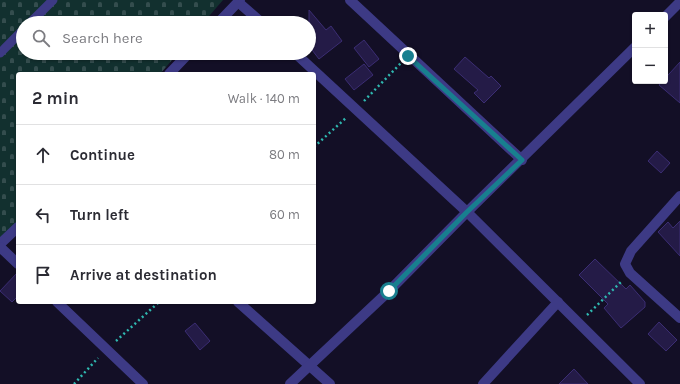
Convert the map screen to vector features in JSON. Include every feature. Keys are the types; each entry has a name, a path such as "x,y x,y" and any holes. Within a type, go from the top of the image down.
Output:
{"street":[{"path":"350,0 522,160"},
{"path":"225,16 239,1 255,16"},
{"path":"668,14 680,2"},
{"path":"290,384 389,291 634,48"},
{"path":"171,72 182,60"},
{"path":"303,60 316,72"},
{"path":"316,72 467,212 640,384"},
{"path":"680,196 631,251 626,264 630,274 680,318"},
{"path":"0,244 16,229"},
{"path":"0,247 16,262"},
{"path":"483,384 558,302"},
{"path":"59,304 143,384"},
{"path":"240,304 330,384"}],"lane":[{"path":"37,16 53,0"},
{"path":"0,53 16,37"}],"path":[{"path":"579,323 630,274"}],"green space":[{"path":"0,0 223,0 209,16 16,16 16,60 172,60 162,72 16,72 16,230 0,246"}],"building":[{"path":"309,10 314,16 309,16"},
{"path":"316,18 326,30 331,26 342,41 319,59 316,55"},
{"path":"364,40 379,59 369,67 354,48"},
{"path":"465,57 489,78 491,76 501,86 484,103 474,93 478,90 454,69"},
{"path":"680,62 680,103 659,85 668,84 668,75"},
{"path":"364,64 373,75 354,90 345,79"},
{"path":"657,151 670,163 661,173 648,161"},
{"path":"680,221 680,256 658,232 668,222 673,228"},
{"path":"595,259 626,289 630,285 645,302 645,307 621,328 604,308 608,304 579,275"},
{"path":"16,274 16,298 12,302 0,291"},
{"path":"659,322 677,340 666,351 648,334"},
{"path":"195,323 210,341 200,350 185,331"},
{"path":"574,369 588,384 559,384"}],"route":[{"path":"389,291 467,212 522,160 408,56"}]}
